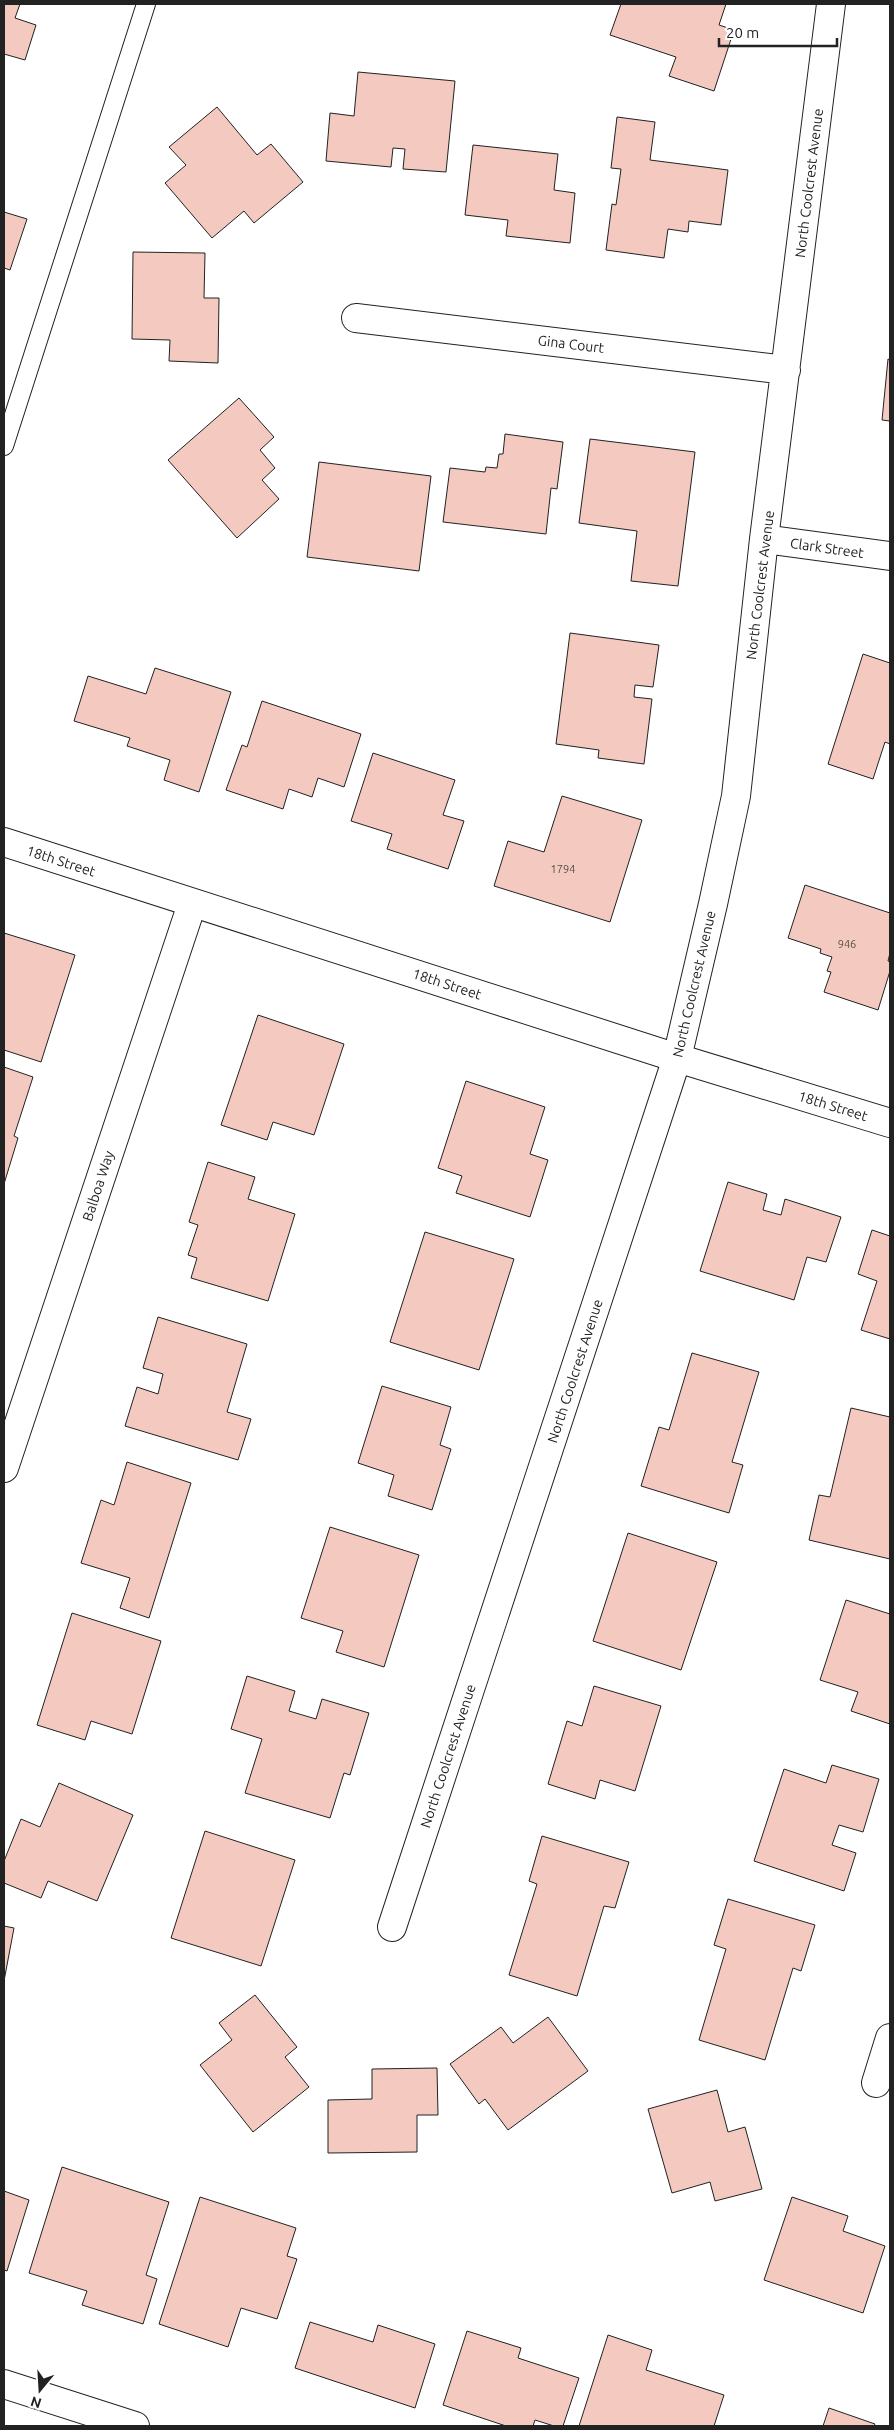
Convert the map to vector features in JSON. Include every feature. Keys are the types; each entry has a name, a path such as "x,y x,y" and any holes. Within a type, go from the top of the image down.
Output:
{"street":[{"name":"North Coolcrest Avenue","path":"392,1927 678,1058 736,796 764,539 831,4"},
{"name":"Gina Court","path":"356,318 786,370"},
{"name":"Clark Street","path":"764,539 890,556"},
{"name":"18th Street","path":"4,842 192,904 890,1124"},
{"name":"Balboa Way","path":"4,1468 192,904"},
{"path":"876,2083 890,2038"},
{"path":"4,2384 135,2426"}],"lane":[{"path":"4,446 146,4"}],"building":[{"path":"4,4 20,4 15,18 36,25 25,60 4,54"},
{"path":"621,4 726,4 719,25 734,30 714,91 669,76 676,57 610,35"},
{"path":"358,72 455,81 446,172 403,169 405,149 393,148 391,167 326,161 330,113 354,116"},
{"path":"217,107 257,155 271,144 303,182 254,223 244,211 212,238 165,183 186,165 169,147"},
{"path":"617,117 655,122 650,160 728,170 721,225 689,221 688,232 668,229 664,258 606,250 612,204 616,205 621,169 611,168"},
{"path":"473,145 558,154 554,190 575,193 570,243 506,236 508,220 465,215"},
{"path":"4,212 27,219 10,270 4,268"},
{"path":"133,252 205,253 204,298 219,298 218,363 169,361 170,340 132,339"},
{"path":"888,359 890,360 890,421 882,420"},
{"path":"239,398 274,437 260,450 275,468 262,480 279,499 237,538 168,460"},
{"path":"505,434 563,442 557,489 551,488 546,534 443,522 450,468 485,472 486,467 497,468 499,454 503,454"},
{"path":"590,439 695,452 678,586 631,581 637,531 579,523"},
{"path":"319,462 431,476 419,571 307,557"},
{"path":"570,633 659,645 653,687 635,685 634,697 652,699 644,764 598,758 599,750 556,744"},
{"path":"863,654 890,663 890,744 885,742 873,779 828,764"},
{"path":"155,668 231,692 199,792 164,780 170,760 127,746 130,738 74,721 88,676 146,694"},
{"path":"262,701 361,734 344,787 318,778 312,797 289,789 283,809 226,790 242,745 247,747"},
{"path":"373,753 455,780 443,815 464,821 448,869 387,849 392,834 351,821"},
{"path":"562,796 642,820 610,922 494,886 508,841 544,852"},
{"path":"805,885 890,913 890,953 888,961 890,962 890,971 878,1010 824,992 831,972 827,971 832,957 820,953 821,949 788,938"},
{"path":"4,933 75,955 41,1062 4,1050"},
{"path":"258,1015 344,1044 314,1135 273,1122 267,1140 221,1125"},
{"path":"4,1067 33,1077 14,1136 18,1138 4,1184"},
{"path":"466,1081 545,1107 530,1154 548,1160 530,1217 456,1193 462,1176 438,1168"},
{"path":"208,1162 255,1177 248,1199 295,1214 268,1301 191,1278 197,1258 188,1255 198,1225 189,1222"},
{"path":"728,1182 767,1194 763,1210 781,1215 785,1199 841,1217 826,1262 807,1257 794,1300 700,1271"},
{"path":"872,1230 890,1236 890,1339 861,1330 877,1281 858,1274"},
{"path":"425,1232 514,1259 479,1370 390,1342"},
{"path":"158,1317 247,1344 227,1412 251,1419 238,1460 125,1426 137,1387 158,1394 163,1374 143,1368"},
{"path":"692,1353 759,1372 732,1462 743,1465 729,1513 641,1486 659,1427 669,1430"},
{"path":"382,1386 451,1407 440,1445 451,1449 432,1510 388,1496 394,1475 358,1463"},
{"path":"851,1408 890,1417 890,1559 809,1540 819,1495 830,1497"},
{"path":"127,1462 191,1483 149,1618 120,1608 130,1578 81,1563 101,1500 114,1505"},
{"path":"330,1527 419,1555 384,1667 336,1652 343,1631 301,1618"},
{"path":"628,1533 717,1562 681,1670 593,1641"},
{"path":"846,1600 890,1614 890,1724 851,1711 858,1692 820,1680"},
{"path":"72,1613 161,1641 132,1734 91,1721 85,1740 37,1725"},
{"path":"247,1676 295,1691 289,1711 316,1719 322,1699 369,1713 350,1775 344,1773 330,1818 245,1793 262,1739 231,1729"},
{"path":"594,1686 661,1706 635,1791 600,1780 595,1799 548,1784 567,1721 582,1726"},
{"path":"832,1765 879,1779 863,1832 839,1825 832,1845 856,1853 844,1891 754,1861 784,1769 826,1783"},
{"path":"59,1783 133,1815 97,1901 48,1881 41,1898 4,1883 4,1861 21,1819 40,1827"},
{"path":"205,1831 295,1860 261,1966 171,1938"},
{"path":"542,1836 629,1862 615,1908 604,1906 577,1996 509,1975 537,1884 529,1881"},
{"path":"728,1899 815,1925 801,1971 793,1968 765,2060 699,2040 726,1949 714,1945"},
{"path":"4,1926 14,1928 4,1981"},
{"path":"255,1995 297,2047 285,2057 309,2087 253,2132 200,2065 232,2040 219,2023"},
{"path":"548,2017 588,2071 508,2130 485,2099 479,2104 450,2064 501,2027 513,2043"},
{"path":"437,2068 438,2115 417,2115 417,2152 328,2153 328,2100 372,2099 372,2069"},
{"path":"717,2090 728,2132 745,2127 762,2189 715,2201 710,2182 672,2193 648,2109"},
{"path":"62,2167 169,2202 146,2275 157,2279 143,2324 82,2305 87,2291 29,2273"},
{"path":"4,2191 29,2200 7,2271 4,2270"},
{"path":"200,2197 296,2228 287,2256 297,2259 277,2319 241,2308 228,2347 159,2324"},
{"path":"792,2197 848,2216 843,2231 885,2246 863,2313 764,2280"},
{"path":"310,2322 373,2342 378,2325 435,2344 415,2408 295,2368"},
{"path":"467,2331 521,2348 518,2358 579,2378 563,2426 554,2426 535,2420 533,2426 506,2426 443,2405"},
{"path":"608,2335 652,2350 646,2370 724,2395 714,2426 579,2426"},
{"path":"829,2408 875,2424 874,2426 823,2426"}]}
